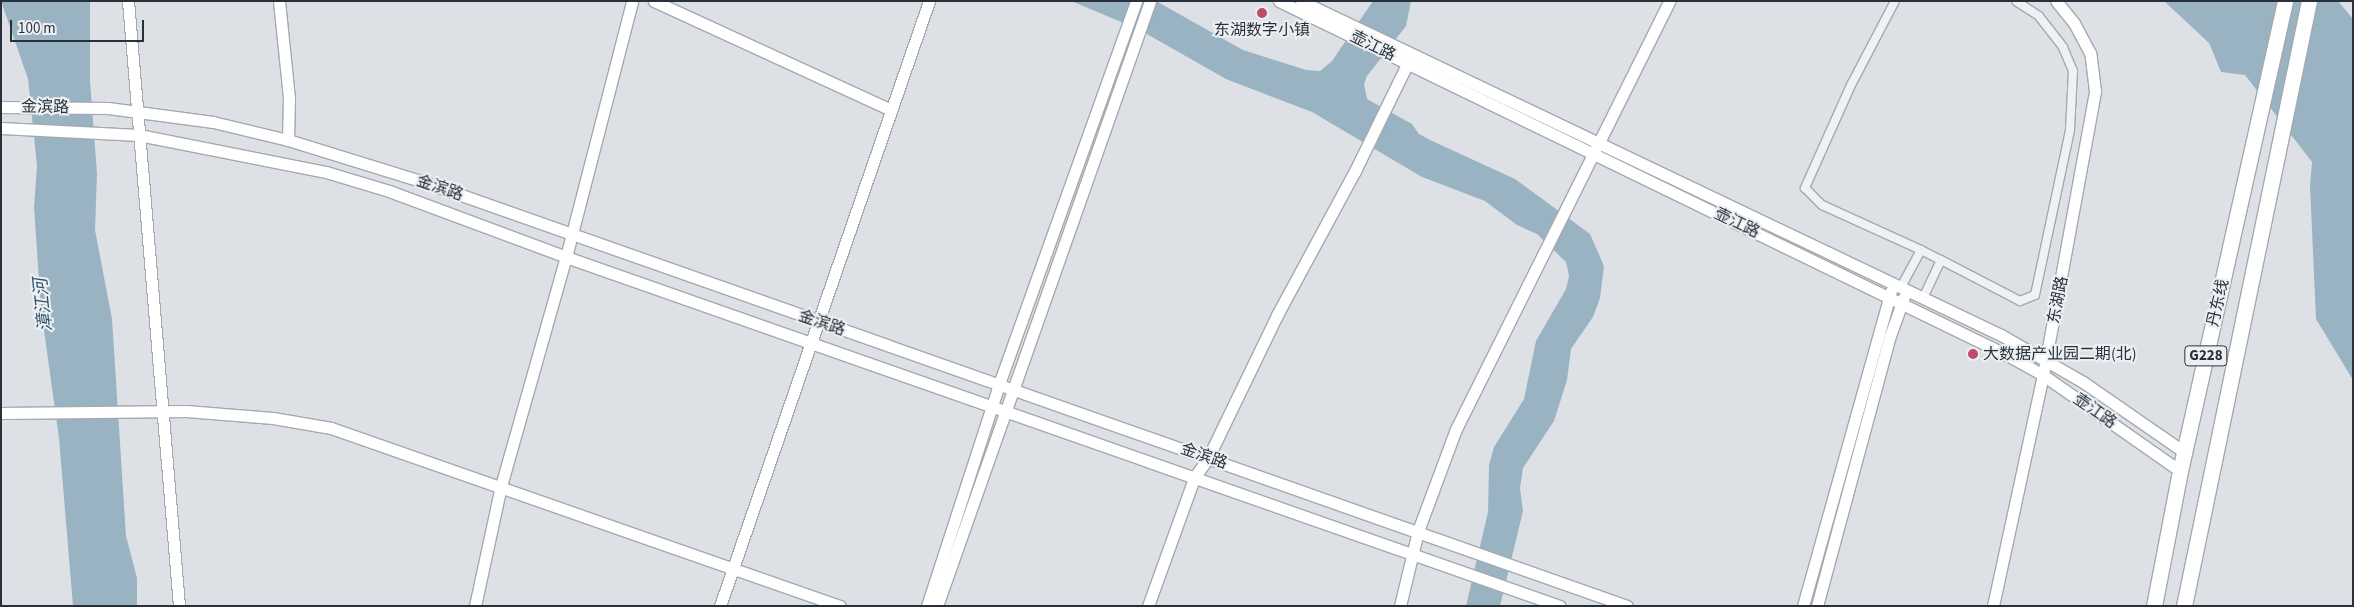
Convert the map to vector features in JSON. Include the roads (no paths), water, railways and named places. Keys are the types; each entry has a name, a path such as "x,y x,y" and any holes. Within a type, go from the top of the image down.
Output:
{"highway":[{"name":"丹东线","path":"2154,606 2184,452 2286,1"},
{"name":"丹东线","path":"2184,606 2308,1"}],"main road":[{"path":"128,1 179,606"},
{"path":"279,1 288,98 288,140"},
{"path":"475,606 501,486 566,257 570,234 632,1"},
{"path":"654,1 891,110"},
{"path":"720,606 813,343 929,1"},
{"path":"937,606 1126,50 1136,1"},
{"path":"927,606 999,384 1126,50 1150,1"},
{"name":"壶江路","path":"1279,1 1346,28 1595,148 1900,287 2046,359 2184,452"},
{"name":"壶江路","path":"1301,1 1346,28"},
{"path":"1400,606 1418,531 1456,429 1531,274 1669,1"},
{"name":"东湖路","path":"1993,606 2044,375 2095,91 2090,53 2074,23 2056,1"},
{"path":"1148,606 1194,478 1208,458 1277,315 1354,171 1410,59"},
{"name":"金滨路","path":"1,107 108,108 213,122 288,140 430,184 1628,606"},
{"name":"金滨路","path":"1,128 139,135 259,156 326,172 992,405 1413,556 1450,565 1560,606"},
{"name":"壶江路","path":"1595,148 2044,375 2180,471"},
{"path":"519,239 527,218"},
{"path":"615,274 621,252"},
{"path":"1803,606 1888,297 1900,287"},
{"path":"1817,606 1890,336 1902,303 1900,287"},
{"path":"1,414 164,411 261,417 331,428 840,606"}],"street":[{"path":"1895,1 1851,85 1805,188 1822,205 1941,260 2020,301 2031,299 2035,295 2070,130 2073,71 2063,47 2040,16 2016,1"},
{"path":"1900,287 1920,250"},
{"path":"1923,298 1941,260"}],"water":[{"name":"漳江河","path":"1,1 90,1 90,81 97,174 95,230 112,319 126,536 137,578 137,606 73,606 59,438 41,309 34,207 37,166 28,79"},
{"path":"1071,1 1156,1 1243,50 1306,70 1320,71 1332,61 1373,1 1411,1 1406,26 1367,76 1364,84 1367,99 1412,124 1419,134 1430,140 1515,179 1590,234 1604,266 1600,298 1593,317 1571,349 1567,380 1554,421 1523,468 1520,488 1523,511 1500,606 1466,606 1488,512 1489,465 1494,447 1524,399 1536,341 1566,289 1569,276 1566,262 1537,234 1517,225 1485,201 1422,177 1312,112 1226,79 1138,29"},
{"path":"2164,1 2338,1 2353,19 2353,380 2316,319 2310,186 2312,162 2245,75 2221,72 2209,43"}],"place":[{"name":"东湖数字小镇","path":"1262,13"},
{"name":"大数据产业园二期(北)","path":"1973,354"}]}
